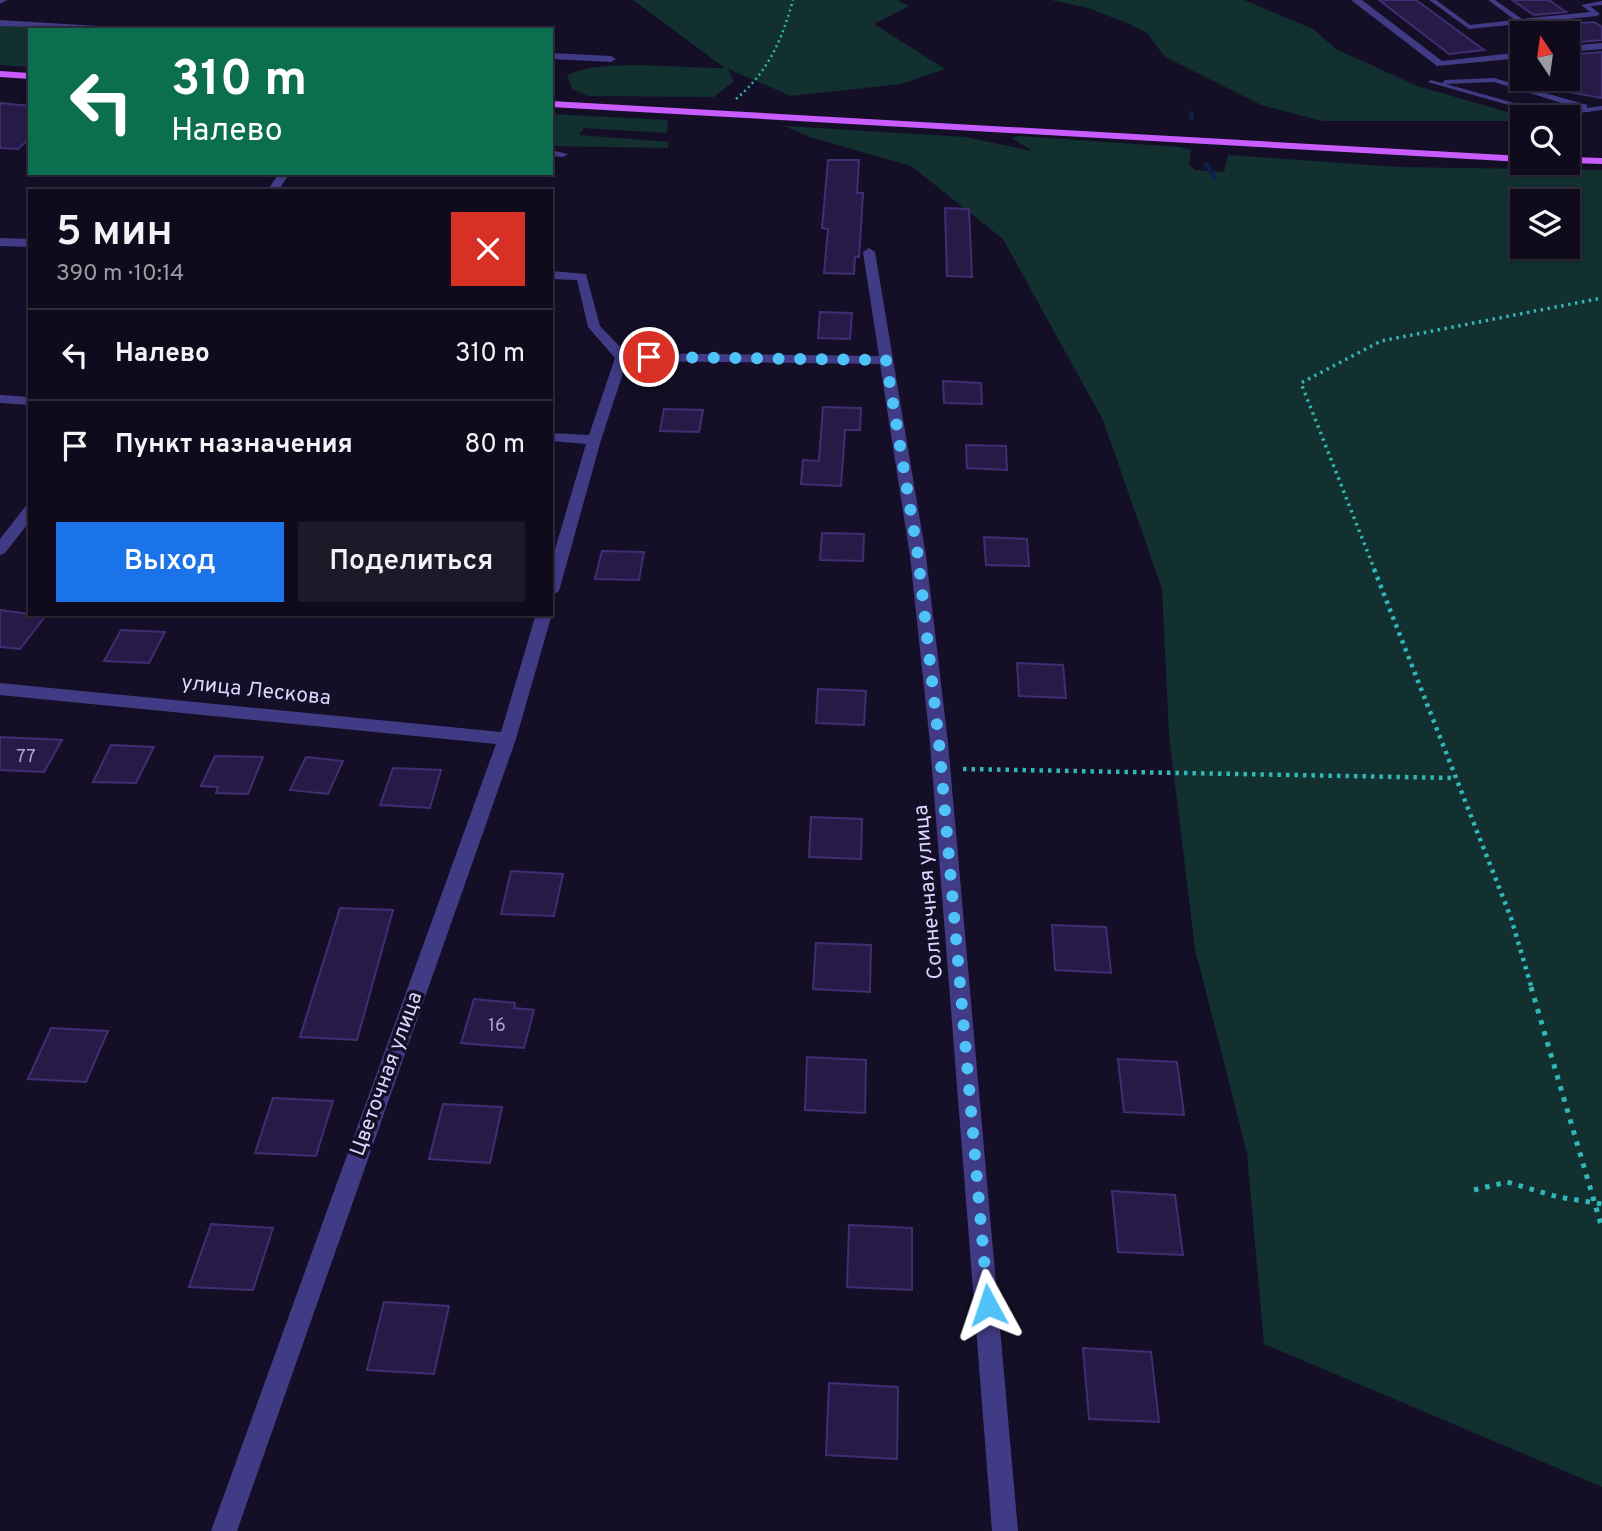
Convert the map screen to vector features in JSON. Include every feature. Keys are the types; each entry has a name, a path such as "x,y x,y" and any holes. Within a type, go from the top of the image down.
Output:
{"main road":[{"path":"0,74 28,76"},
{"path":"553,104 1510,158"},
{"path":"1580,160 1602,161"}],"street":[{"path":"1356,0 1440,64 1510,56"},
{"path":"0,23 81,28"},
{"path":"1580,48 1602,46"},
{"path":"553,55 611,59"},
{"path":"0,242 28,243"},
{"name":"Солнечная улица","path":"869,252 918,556 941,768 1005,1531"},
{"path":"553,275 582,277 594,327 622,357 886,360"},
{"path":"553,583 594,440 622,357"},
{"path":"0,399 28,401"},
{"path":"553,437 594,440"},
{"path":"0,550 28,513"},
{"name":"Цветочная улица","path":"224,1531 507,739 543,616"},
{"name":"улица Лескова","path":"0,689 507,739"}],"lane":[{"path":"1432,0 1469,27 1510,22"},
{"path":"1491,0 1521,21 1599,15"},
{"path":"1599,15 1584,5 1602,3"},
{"path":"1588,108 1494,80 1431,82 1550,115 1602,107"}],"path":[{"path":"725,113 731,103 753,86 783,40 793,0"},
{"path":"1602,298 1381,341 1301,383 1511,918 1599,1204 1602,1228"},
{"path":"941,768 1456,778"},
{"path":"1474,1190 1507,1182 1599,1204"}],"green space":[{"path":"633,0 897,0 909,6 874,24 945,69 901,84 791,96 728,69 734,81 714,97 588,96 572,89 567,76 599,67 643,65 725,68"},
{"path":"1051,0 1244,0 1313,29 1336,49 1417,86 1510,113 1510,121 1322,121 1261,105 1165,57 1147,33 1088,8"},
{"path":"0,24 60,28 28,28 28,67 0,65"},
{"path":"553,114 668,120 667,133 584,128 579,135 669,142 668,148 553,146"},
{"path":"784,126 965,137 1032,151 1012,138 1018,136 1180,147 1191,150 1189,164 1195,170 1224,172 1228,155 1399,167 1510,169 1510,175 1580,175 1580,170 1602,170 1602,1487 1264,1344 1247,1153 1195,949 1169,734 1162,589 1103,420 1003,239 911,166 810,137"}],"building":[{"path":"1379,0 1416,0 1484,50 1449,54"},
{"path":"1512,0 1549,0 1566,12 1534,15"},
{"path":"1579,20 1583,23 1594,22 1602,27 1602,40 1580,42 1580,21 1571,21"},
{"path":"1602,52 1602,98 1568,92 1580,91 1580,54"},
{"path":"0,103 28,106 28,140 18,149 0,148"},
{"path":"828,160 859,160 857,193 863,193 859,257 855,257 854,274 824,273 828,229 822,228"},
{"path":"945,208 969,209 972,277 947,276"},
{"path":"820,312 852,313 850,339 818,338"},
{"path":"943,381 981,383 982,404 944,403"},
{"path":"823,407 861,408 860,430 845,430 841,486 801,484 803,460 819,461"},
{"path":"664,409 703,410 699,432 660,431"},
{"path":"966,445 1006,446 1007,470 967,468"},
{"path":"822,533 864,534 863,561 820,560"},
{"path":"984,537 1027,539 1029,566 986,565"},
{"path":"602,551 644,552 639,580 595,579"},
{"path":"0,610 28,614 28,616 45,616 20,649 0,647"},
{"path":"121,630 165,632 149,663 104,661"},
{"path":"1017,663 1063,665 1066,698 1019,696"},
{"path":"818,689 866,691 864,725 816,723"},
{"path":"0,737 62,740 44,772 0,770"},
{"path":"111,745 154,747 136,783 93,782"},
{"path":"215,756 263,757 248,794 216,793 218,787 201,786"},
{"path":"306,757 343,761 328,794 290,790"},
{"path":"393,768 441,770 430,808 380,805"},
{"path":"811,817 862,819 861,859 809,857"},
{"path":"511,871 563,874 554,916 501,914"},
{"path":"340,908 393,910 357,1040 300,1037"},
{"path":"1052,925 1106,927 1111,973 1055,970"},
{"path":"816,943 871,945 870,992 813,989"},
{"path":"474,999 515,1003 514,1008 534,1010 524,1048 461,1043"},
{"path":"51,1028 108,1031 86,1082 28,1079"},
{"path":"807,1057 866,1060 865,1113 805,1110"},
{"path":"1118,1059 1177,1062 1184,1115 1124,1112"},
{"path":"273,1098 333,1101 316,1156 255,1153"},
{"path":"443,1104 502,1107 490,1163 429,1159"},
{"path":"1112,1191 1175,1195 1183,1255 1118,1252"},
{"path":"211,1224 273,1228 253,1290 189,1287"},
{"path":"849,1225 912,1228 912,1290 847,1287"},
{"path":"384,1302 449,1306 434,1374 367,1370"},
{"path":"1083,1348 1151,1352 1159,1422 1089,1419"},
{"path":"829,1383 898,1387 897,1459 826,1455"}],"waterway":[{"path":"1191,113 1192,118"},
{"path":"1206,164 1215,178"}],"route":[{"path":"649,357 886,360 918,556 939,743 988,1305"}]}
